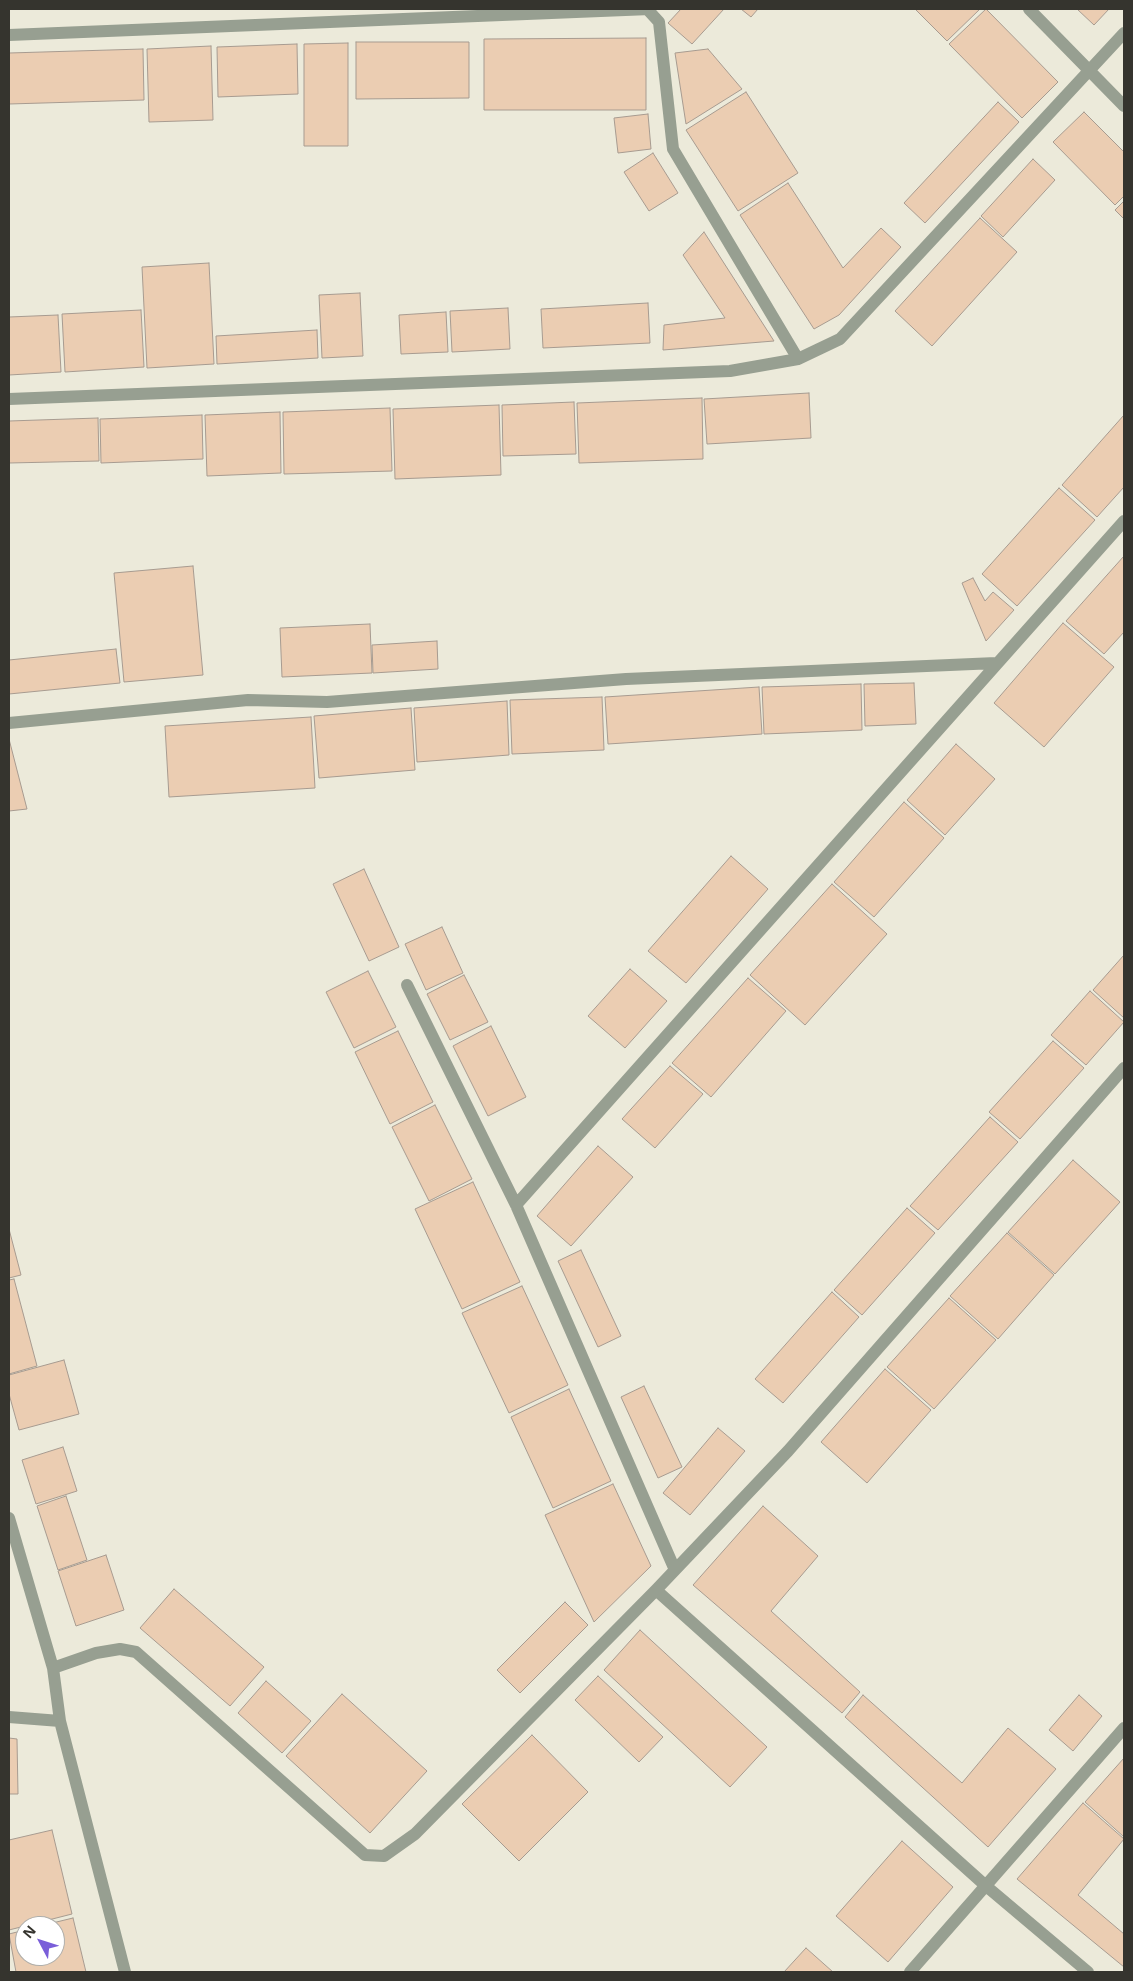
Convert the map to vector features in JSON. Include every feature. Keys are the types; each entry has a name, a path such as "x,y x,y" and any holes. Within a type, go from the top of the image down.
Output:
{"street":[{"path":"9,35 649,9 659,22 673,149 798,359"},
{"path":"1030,9 1124,106"},
{"path":"9,400 730,371 798,359 840,339 1124,33"},
{"path":"516,1205 996,662 1124,521"},
{"path":"9,723 248,700 328,702 626,679 996,662"},
{"path":"407,985 516,1205 675,1570"},
{"path":"53,1668 96,1653 120,1649 136,1652 365,1855 384,1856 415,1834 656,1590 788,1451 1124,1068"},
{"path":"9,1518 53,1668 60,1721 125,1972"},
{"path":"656,1590 986,1886 1088,1972"},
{"path":"9,1717 60,1721"},
{"path":"910,1972 1124,1728"}],"building":[{"path":"681,9 724,9 692,44 668,23"},
{"path":"741,9 758,9 751,17"},
{"path":"915,9 980,9 947,41"},
{"path":"986,9 1058,82 1022,118 949,44"},
{"path":"1077,9 1109,9 1094,25"},
{"path":"646,38 646,110 484,110 484,39"},
{"path":"356,42 469,42 469,98 356,99"},
{"path":"348,43 348,146 304,146 304,44"},
{"path":"297,44 298,94 218,97 217,47"},
{"path":"211,46 213,120 149,122 147,49"},
{"path":"143,49 144,100 9,104 9,53"},
{"path":"708,49 742,89 686,124 675,53"},
{"path":"746,92 798,173 738,211 686,130"},
{"path":"998,102 1019,122 925,223 904,203"},
{"path":"1084,112 1124,152 1124,196 1115,205 1053,142"},
{"path":"648,114 651,149 618,153 614,118"},
{"path":"653,153 678,193 649,211 624,172"},
{"path":"1033,159 1055,180 1003,237 981,216"},
{"path":"788,183 843,268 881,228 901,247 839,315 814,329 740,215"},
{"path":"1124,201 1124,219 1115,210"},
{"path":"980,218 1017,252 932,346 895,311"},
{"path":"704,232 774,341 663,350 664,325 725,318 683,255"},
{"path":"209,263 214,364 147,368 142,267"},
{"path":"360,293 363,356 322,358 319,295"},
{"path":"648,303 650,343 543,348 541,309"},
{"path":"508,308 510,349 452,352 450,311"},
{"path":"141,310 144,367 65,372 62,314"},
{"path":"446,312 448,352 401,354 399,315"},
{"path":"58,315 61,372 9,375 9,317"},
{"path":"317,330 318,358 217,364 216,336"},
{"path":"809,393 811,438 707,444 704,399"},
{"path":"702,398 703,459 579,463 577,403"},
{"path":"574,402 576,454 503,456 502,405"},
{"path":"499,405 501,475 395,479 393,409"},
{"path":"390,408 392,471 284,474 283,412"},
{"path":"280,412 281,473 207,476 205,415"},
{"path":"202,415 203,459 101,463 100,419"},
{"path":"1124,415 1124,487 1097,517 1062,485"},
{"path":"98,418 99,461 9,463 9,421"},
{"path":"1059,488 1095,520 1017,606 982,574"},
{"path":"1124,556 1124,632 1104,654 1066,621"},
{"path":"193,566 203,675 124,682 114,573"},
{"path":"973,578 985,601 993,592 1014,610 986,641 962,583"},
{"path":"1063,623 1114,667 1044,747 994,703"},
{"path":"370,624 372,673 282,677 280,628"},
{"path":"437,641 438,669 373,673 372,645"},
{"path":"116,649 120,683 9,694 9,660"},
{"path":"914,683 916,724 865,726 864,684"},
{"path":"861,684 862,730 764,734 762,687"},
{"path":"759,687 762,734 608,744 605,697"},
{"path":"602,697 604,750 512,754 510,700"},
{"path":"507,701 509,755 417,762 414,708"},
{"path":"411,708 415,770 319,778 314,716"},
{"path":"311,717 315,788 169,797 165,726"},
{"path":"9,739 27,809 9,811"},
{"path":"956,744 995,779 945,835 907,800"},
{"path":"904,802 944,838 874,917 834,882"},
{"path":"731,856 768,889 686,983 648,951"},
{"path":"364,869 399,947 369,961 333,884"},
{"path":"832,884 887,934 805,1025 750,975"},
{"path":"442,927 463,973 426,990 405,944"},
{"path":"1124,955 1124,1018 1093,990"},
{"path":"630,969 667,1001 625,1048 588,1016"},
{"path":"368,971 396,1027 354,1048 326,992"},
{"path":"464,975 488,1022 450,1040 427,994"},
{"path":"748,978 786,1011 711,1097 672,1063"},
{"path":"1090,991 1124,1022 1086,1065 1051,1035"},
{"path":"491,1026 526,1097 488,1116 453,1046"},
{"path":"398,1031 433,1102 390,1124 355,1052"},
{"path":"1053,1041 1084,1068 1020,1139 989,1112"},
{"path":"670,1066 703,1094 655,1148 622,1119"},
{"path":"435,1105 472,1179 429,1201 392,1127"},
{"path":"990,1117 1018,1142 938,1230 910,1206"},
{"path":"598,1146 633,1177 571,1246 537,1216"},
{"path":"1073,1160 1120,1202 1055,1274 1008,1232"},
{"path":"473,1182 520,1282 462,1309 415,1209"},
{"path":"907,1208 935,1233 862,1315 834,1290"},
{"path":"9,1229 21,1275 9,1278"},
{"path":"1007,1233 1054,1275 998,1339 950,1296"},
{"path":"581,1250 621,1336 598,1347 558,1261"},
{"path":"14,1279 37,1366 9,1374 9,1280"},
{"path":"522,1286 568,1385 509,1413 462,1313"},
{"path":"832,1292 859,1317 783,1403 755,1379"},
{"path":"949,1298 996,1340 934,1409 887,1367"},
{"path":"64,1360 79,1414 19,1430 9,1394 9,1375"},
{"path":"885,1369 931,1410 867,1483 821,1442"},
{"path":"644,1386 682,1467 658,1478 621,1397"},
{"path":"569,1389 611,1481 553,1508 511,1417"},
{"path":"718,1428 745,1451 690,1515 663,1493"},
{"path":"63,1447 77,1491 36,1504 22,1460"},
{"path":"613,1484 651,1566 594,1622 545,1515"},
{"path":"66,1496 87,1560 58,1570 37,1506"},
{"path":"763,1506 818,1556 771,1611 860,1692 842,1713 693,1585"},
{"path":"106,1555 124,1610 76,1626 58,1571"},
{"path":"174,1589 264,1667 230,1706 140,1628"},
{"path":"565,1602 588,1625 520,1693 497,1670"},
{"path":"640,1630 767,1747 730,1787 604,1670"},
{"path":"598,1676 663,1737 639,1762 575,1700"},
{"path":"266,1681 311,1721 282,1753 238,1713"},
{"path":"342,1694 427,1771 370,1833 286,1756"},
{"path":"863,1695 962,1783 1008,1728 1056,1769 988,1847 845,1717"},
{"path":"1079,1695 1102,1716 1073,1751 1049,1730"},
{"path":"532,1735 588,1792 519,1861 462,1804"},
{"path":"9,1738 17,1739 18,1794 9,1794"},
{"path":"1124,1758 1124,1837 1085,1802"},
{"path":"1083,1803 1124,1839 1078,1895 1124,1934 1124,1967 1017,1879"},
{"path":"52,1830 72,1914 64,1916 15,1916 15,1928 9,1930 9,1840"},
{"path":"902,1841 953,1887 888,1962 836,1916"},
{"path":"73,1918 86,1972 16,1972 9,1934 15,1932 15,1966 65,1966 65,1920"},
{"path":"806,1948 833,1972 784,1972"}]}
